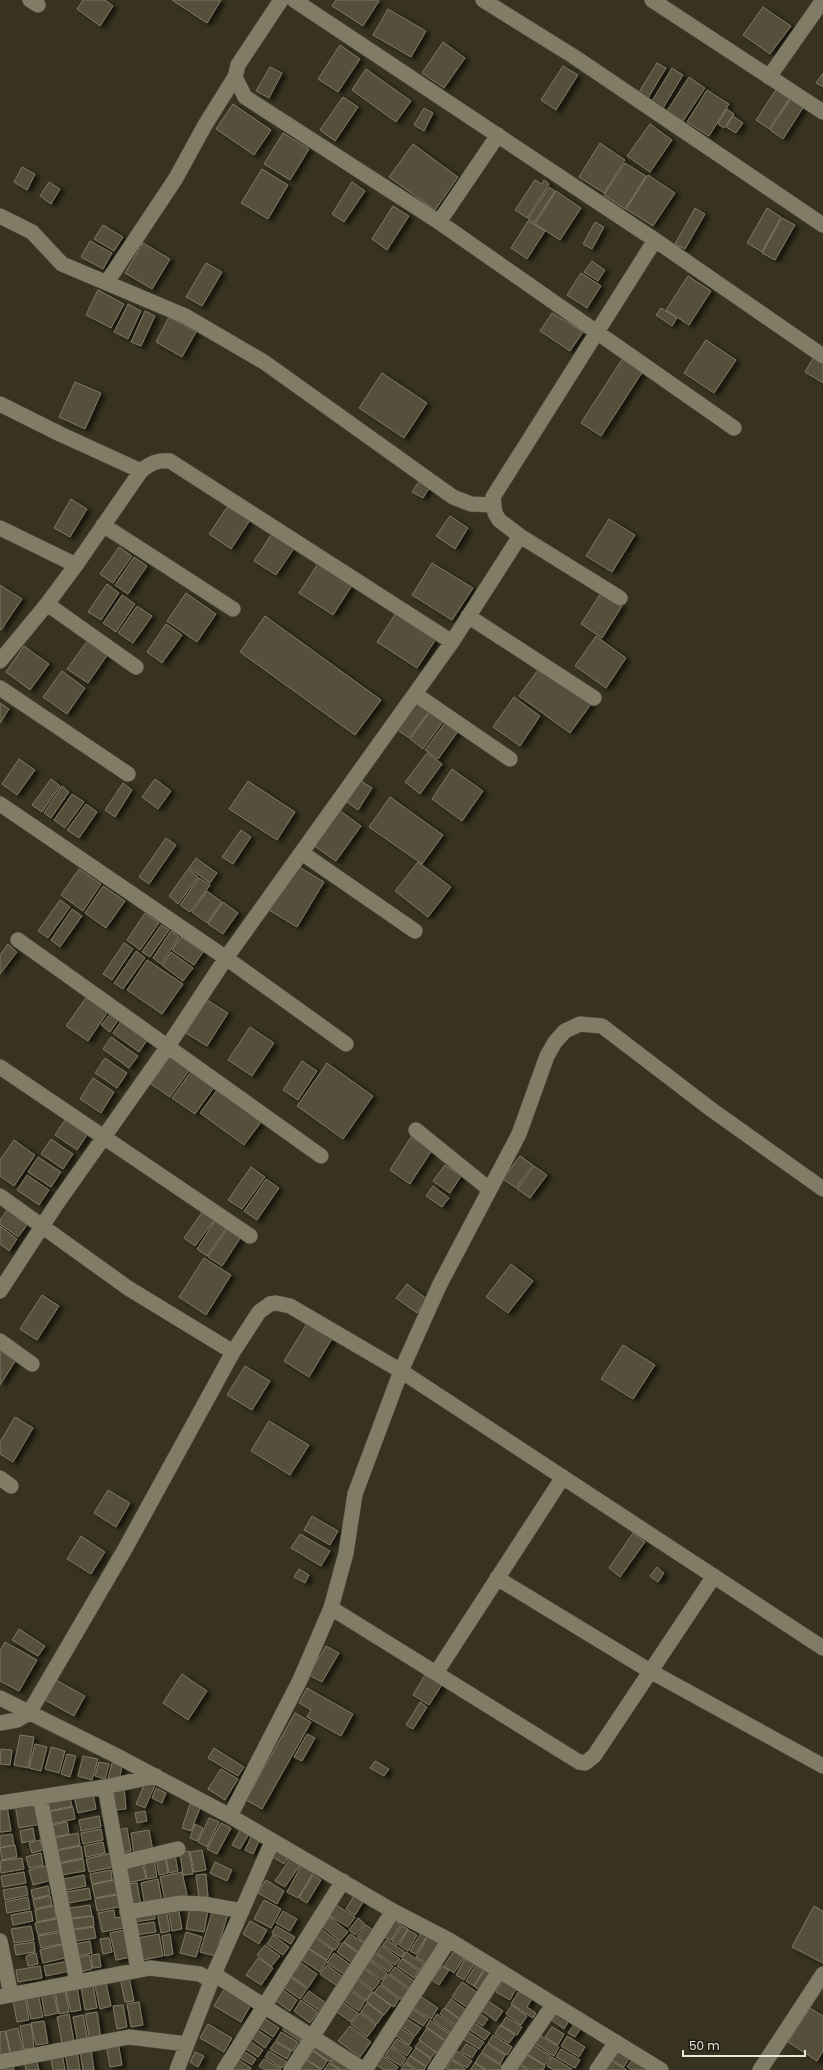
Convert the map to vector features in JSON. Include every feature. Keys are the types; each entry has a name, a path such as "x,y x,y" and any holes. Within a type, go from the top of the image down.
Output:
{"street":[{"path":"108,282 176,178 205,125 235,77 238,65 281,0"},
{"path":"294,0 655,240 823,356"},
{"path":"483,0 573,56 823,225"},
{"path":"652,0 823,112"},
{"path":"769,77 823,0"},
{"path":"235,77 246,97 439,222 734,428"},
{"path":"439,222 498,135"},
{"path":"0,216 32,232 62,264 108,282 185,316 264,362 453,497 471,504 493,505"},
{"path":"620,598 520,536 499,520 493,505 493,497 596,331 655,240"},
{"path":"0,404 60,434 141,471"},
{"path":"1,659 47,604 141,471 160,460 170,462 452,642"},
{"path":"103,525 233,609"},
{"path":"0,528 76,565"},
{"path":"0,1292 42,1227 103,1137 168,1046 226,958 452,642 520,536"},
{"path":"47,604 136,667"},
{"path":"468,616 594,698"},
{"path":"0,688 128,774"},
{"path":"414,694 510,759"},
{"path":"0,804 226,958 346,1044"},
{"path":"302,853 415,931"},
{"path":"18,940 321,1156"},
{"path":"230,1816 300,1680 331,1608 346,1553 355,1494 401,1371 439,1286 519,1134 547,1056 555,1042 565,1031 580,1024 602,1026 712,1110 823,1189"},
{"path":"0,1067 250,1236"},
{"path":"416,1130 489,1189"},
{"path":"0,1196 128,1288 233,1352"},
{"path":"0,1723 17,1720 29,1713 125,1549 233,1352 259,1312 270,1304 276,1303 290,1306 401,1371 823,1648"},
{"path":"0,1341 32,1364"},
{"path":"436,1673 563,1477"},
{"path":"331,1608 579,1762 584,1763 594,1756 714,1576"},
{"path":"497,1578 650,1670 823,1766"},
{"path":"0,1698 156,1776 230,1816 272,1842 393,1911 449,1940 661,2070"},
{"path":"0,1803 156,1776"},
{"path":"105,1786 138,1970"},
{"path":"40,1797 77,1982"},
{"path":"177,2070 213,1977 272,1842"},
{"path":"119,1863 178,1850"},
{"path":"224,2070 343,1882"},
{"path":"127,1912 181,1903 204,1904 242,1911"},
{"path":"291,2070 393,1911"},
{"path":"0,1941 5,1996 150,1968 200,1974 213,1977 265,2005 365,2070 449,1940"},
{"path":"435,2070 499,1971"},
{"path":"760,2070 823,1974"},
{"path":"508,2070 553,2005"},
{"path":"0,2062 129,2037 187,2044"},
{"path":"597,2070 616,2042"}],"building":[{"path":"83,0 105,0 113,6 100,26 77,9"},
{"path":"172,0 221,0 207,23"},
{"path":"336,0 379,1 363,26 332,6"},
{"path":"763,7 791,26 770,54 743,35"},
{"path":"388,9 426,31 411,57 373,35"},
{"path":"443,42 465,58 444,88 422,73"},
{"path":"340,45 360,59 338,92 318,79"},
{"path":"657,63 666,68 648,98 639,92"},
{"path":"563,66 578,75 556,110 541,100"},
{"path":"270,67 282,73 269,98 256,91"},
{"path":"672,68 683,75 663,108 652,101"},
{"path":"366,69 411,101 396,122 352,90"},
{"path":"823,73 823,87 816,83"},
{"path":"689,77 705,88 683,121 667,111"},
{"path":"777,88 790,98 769,129 756,120"},
{"path":"707,90 729,104 709,136 687,122"},
{"path":"343,97 358,107 335,141 320,130"},
{"path":"791,98 804,106 783,139 770,130"},
{"path":"233,104 271,130 254,155 216,129"},
{"path":"424,108 433,113 424,131 414,125"},
{"path":"727,109 734,114 724,128 718,124"},
{"path":"733,116 743,123 736,133 726,127"},
{"path":"650,124 672,140 650,172 627,156"},
{"path":"283,133 309,149 290,180 264,164"},
{"path":"600,143 625,160 604,193 579,177"},
{"path":"413,144 458,177 435,210 389,177"},
{"path":"625,163 646,176 625,209 604,195"},
{"path":"22,167 35,174 27,190 14,182"},
{"path":"262,169 288,185 268,219 241,203"},
{"path":"648,175 675,193 653,226 626,209"},
{"path":"535,180 542,184 544,180 549,184 527,218 515,210"},
{"path":"49,182 60,189 51,204 40,196"},
{"path":"352,182 365,191 344,222 332,214"},
{"path":"549,187 555,191 534,223 528,219"},
{"path":"556,191 581,208 560,240 535,224"},
{"path":"393,206 409,216 387,250 372,239"},
{"path":"695,208 705,214 685,249 675,244"},
{"path":"767,208 781,217 762,252 747,243"},
{"path":"782,218 795,225 775,260 762,253"},
{"path":"528,221 545,231 527,259 511,248"},
{"path":"595,222 604,227 592,249 583,244"},
{"path":"103,225 123,237 114,251 94,239"},
{"path":"90,241 112,253 103,269 81,257"},
{"path":"143,243 170,259 152,289 125,273"},
{"path":"592,261 605,270 598,281 584,272"},
{"path":"206,263 222,272 202,306 186,297"},
{"path":"581,273 601,286 587,308 567,295"},
{"path":"688,276 711,291 689,325 666,310"},
{"path":"98,290 124,304 111,328 86,315"},
{"path":"128,304 141,311 128,339 114,332"},
{"path":"661,308 677,318 672,326 656,315"},
{"path":"145,311 155,316 141,346 131,342"},
{"path":"552,313 583,332 570,351 540,331"},
{"path":"169,317 196,332 182,357 156,342"},
{"path":"706,340 736,360 714,393 684,373"},
{"path":"815,355 823,360 823,383 805,372"},
{"path":"623,358 643,371 601,436 581,423"},
{"path":"382,373 427,403 404,438 359,408"},
{"path":"75,382 101,393 85,429 59,417"},
{"path":"420,480 430,487 423,498 412,492"},
{"path":"71,499 87,509 70,537 54,528"},
{"path":"228,506 250,520 231,549 209,534"},
{"path":"450,516 468,528 455,549 436,536"},
{"path":"609,519 635,535 612,572 586,556"},
{"path":"273,532 295,547 276,575 254,561"},
{"path":"119,547 132,556 113,583 100,574"},
{"path":"134,557 147,566 128,594 115,585"},
{"path":"319,562 353,584 333,615 299,593"},
{"path":"432,563 473,588 452,620 412,595"},
{"path":"107,584 119,593 101,620 88,612"},
{"path":"0,585 22,599 1,630 0,629"},
{"path":"186,593 216,614 197,642 167,621"},
{"path":"601,593 622,606 602,638 581,624"},
{"path":"122,595 135,604 116,632 103,623"},
{"path":"137,606 152,616 133,643 118,633"},
{"path":"398,610 438,636 417,668 377,642"},
{"path":"265,616 381,700 355,735 240,652"},
{"path":"166,624 182,635 162,663 147,652"},
{"path":"596,636 626,658 606,688 575,666"},
{"path":"88,640 108,654 88,683 67,669"},
{"path":"24,646 49,664 30,690 6,672"},
{"path":"540,667 591,704 570,733 519,696"},
{"path":"62,671 85,688 67,714 43,697"},
{"path":"514,697 540,716 520,746 493,727"},
{"path":"418,699 431,709 409,738 396,729"},
{"path":"0,703 9,709 0,723"},
{"path":"432,709 445,719 423,749 410,739"},
{"path":"447,720 459,730 438,759 425,750"},
{"path":"427,753 442,764 420,794 405,782"},
{"path":"19,759 35,770 17,795 2,784"},
{"path":"452,769 483,791 462,821 432,799"},
{"path":"51,779 60,786 42,812 32,805"},
{"path":"155,779 171,791 158,809 142,797"},
{"path":"248,781 295,812 277,840 229,809"},
{"path":"361,781 372,788 358,810 347,802"},
{"path":"123,783 132,790 115,817 105,810"},
{"path":"62,786 69,792 51,818 44,813"},
{"path":"72,794 84,802 65,828 54,820"},
{"path":"390,797 443,835 422,864 369,827"},
{"path":"86,804 97,812 79,838 67,830"},
{"path":"339,810 361,826 336,861 313,845"},
{"path":"241,830 251,837 233,864 222,857"},
{"path":"166,838 176,845 149,884 139,877"},
{"path":"196,858 217,873 210,883 189,868"},
{"path":"418,862 451,887 428,917 395,891"},
{"path":"296,865 324,882 297,927 269,910"},
{"path":"79,869 101,884 83,911 61,895"},
{"path":"188,869 198,877 178,904 169,896"},
{"path":"199,878 210,885 190,912 180,905"},
{"path":"103,886 125,901 106,928 85,913"},
{"path":"207,891 222,902 207,923 192,912"},
{"path":"60,900 70,907 48,938 38,931"},
{"path":"223,902 238,913 223,934 208,924"},
{"path":"72,909 82,916 60,947 51,940"},
{"path":"145,913 159,923 140,950 127,940"},
{"path":"161,925 169,930 150,957 142,952"},
{"path":"171,931 179,937 161,964 153,958"},
{"path":"181,937 203,952 194,965 172,950"},
{"path":"124,943 133,949 112,980 103,974"},
{"path":"8,944 17,952 0,974 0,955"},
{"path":"136,951 145,958 123,989 114,983"},
{"path":"171,952 193,968 183,981 162,965"},
{"path":"147,960 183,984 162,1014 127,990"},
{"path":"88,995 109,1010 88,1041 66,1026"},
{"path":"207,1000 228,1013 207,1046 186,1033"},
{"path":"111,1013 119,1019 110,1032 101,1025"},
{"path":"122,1020 148,1039 139,1052 113,1033"},
{"path":"250,1027 274,1043 252,1076 228,1060"},
{"path":"111,1037 138,1056 129,1068 103,1049"},
{"path":"171,1055 190,1069 170,1097 151,1084"},
{"path":"105,1058 127,1073 117,1088 95,1073"},
{"path":"302,1061 317,1071 298,1100 283,1090"},
{"path":"327,1063 373,1096 343,1139 297,1106"},
{"path":"192,1070 215,1086 195,1114 172,1098"},
{"path":"93,1078 114,1092 101,1113 80,1099"},
{"path":"217,1090 261,1122 244,1145 200,1113"},
{"path":"65,1120 87,1135 77,1150 55,1135"},
{"path":"411,1137 432,1150 410,1184 390,1170"},
{"path":"51,1139 73,1154 63,1169 41,1154"},
{"path":"14,1140 35,1155 14,1186 0,1176 0,1160"},
{"path":"520,1156 533,1165 516,1188 503,1179"},
{"path":"38,1157 61,1172 51,1187 28,1172"},
{"path":"445,1165 461,1176 450,1193 433,1181"},
{"path":"534,1166 547,1175 530,1198 517,1189"},
{"path":"251,1167 265,1177 242,1209 228,1200"},
{"path":"27,1175 49,1190 39,1205 17,1190"},
{"path":"266,1179 279,1188 257,1220 244,1211"},
{"path":"433,1186 449,1198 442,1207 426,1196"},
{"path":"7,1210 27,1225 18,1237 0,1224 0,1220"},
{"path":"203,1211 215,1219 195,1246 184,1238"},
{"path":"216,1219 227,1227 207,1256 197,1249"},
{"path":"0,1226 17,1239 9,1251 0,1244"},
{"path":"228,1228 241,1237 222,1266 208,1257"},
{"path":"204,1258 231,1275 206,1315 179,1297"},
{"path":"511,1264 533,1281 508,1313 486,1297"},
{"path":"407,1284 427,1299 417,1313 396,1298"},
{"path":"42,1295 59,1306 37,1340 20,1329"},
{"path":"308,1322 333,1337 309,1377 284,1361"},
{"path":"623,1345 655,1365 633,1399 601,1379"},
{"path":"0,1350 16,1360 0,1385"},
{"path":"245,1366 270,1381 252,1410 227,1395"},
{"path":"15,1417 33,1428 13,1462 0,1454 0,1442"},
{"path":"269,1421 309,1445 290,1475 251,1451"},
{"path":"108,1490 130,1503 116,1527 94,1513"},
{"path":"312,1516 338,1531 330,1545 304,1530"},
{"path":"633,1533 645,1542 620,1577 609,1568"},
{"path":"300,1534 330,1551 321,1566 291,1548"},
{"path":"81,1536 105,1552 91,1574 67,1559"},
{"path":"657,1567 664,1573 658,1582 650,1576"},
{"path":"299,1569 309,1575 305,1583 294,1577"},
{"path":"19,1629 45,1646 38,1656 12,1640"},
{"path":"5,1642 37,1660 19,1691 0,1681 0,1651"},
{"path":"326,1646 339,1653 322,1682 309,1675"},
{"path":"426,1673 443,1683 429,1705 413,1695"},
{"path":"182,1674 207,1691 188,1720 163,1703"},
{"path":"56,1680 85,1696 74,1716 45,1700"},
{"path":"307,1688 353,1714 341,1736 307,1717 311,1710 299,1703"},
{"path":"420,1702 427,1707 413,1729 406,1725"},
{"path":"295,1713 311,1722 262,1809 246,1800"},
{"path":"307,1734 315,1738 302,1761 294,1757"},
{"path":"20,1735 34,1737 28,1768 14,1765"},
{"path":"35,1744 47,1747 41,1771 29,1768"},
{"path":"51,1747 65,1751 59,1773 45,1769"},
{"path":"214,1748 244,1767 238,1776 208,1758"},
{"path":"1,1749 12,1750 10,1765 0,1764"},
{"path":"67,1754 76,1756 70,1777 61,1774"},
{"path":"83,1756 98,1759 92,1780 78,1776"},
{"path":"375,1761 389,1769 384,1776 370,1768"},
{"path":"99,1762 109,1764 105,1779 95,1776"},
{"path":"112,1763 122,1766 119,1781 108,1778"},
{"path":"221,1769 238,1779 225,1800 208,1789"},
{"path":"146,1781 155,1785 145,1808 136,1804"},
{"path":"124,1787 126,1809 112,1810 110,1788"},
{"path":"156,1788 166,1793 162,1803 152,1798"},
{"path":"93,1793 96,1809 78,1813 74,1796"},
{"path":"69,1794 72,1806 49,1811 46,1798"},
{"path":"37,1800 41,1824 19,1828 15,1804"},
{"path":"190,1804 200,1808 191,1831 182,1828"},
{"path":"7,1806 11,1831 0,1832 0,1808"},
{"path":"73,1807 75,1819 51,1824 49,1812"},
{"path":"145,1811 147,1821 137,1823 135,1813"},
{"path":"99,1816 101,1827 81,1831 79,1820"},
{"path":"209,1818 219,1822 207,1847 198,1842"},
{"path":"67,1822 69,1834 54,1837 52,1825"},
{"path":"221,1823 231,1828 217,1854 207,1849"},
{"path":"195,1824 203,1828 197,1841 190,1838"},
{"path":"33,1828 35,1840 22,1843 20,1831"},
{"path":"127,1828 131,1851 122,1853 117,1830"},
{"path":"101,1829 103,1840 83,1844 81,1833"},
{"path":"241,1829 249,1834 240,1849 232,1845"},
{"path":"149,1830 153,1851 134,1854 131,1833"},
{"path":"78,1833 80,1845 56,1850 54,1838"},
{"path":"12,1834 14,1845 0,1848 0,1836"},
{"path":"252,1835 260,1839 253,1854 245,1850"},
{"path":"40,1840 43,1850 32,1853 29,1843"},
{"path":"103,1842 105,1853 86,1857 84,1846"},
{"path":"15,1845 17,1857 2,1860 0,1848"},
{"path":"81,1846 83,1858 58,1863 56,1851"},
{"path":"279,1848 290,1856 284,1864 273,1857"},
{"path":"202,1850 206,1870 194,1872 190,1852"},
{"path":"189,1851 193,1874 183,1875 180,1853"},
{"path":"41,1853 43,1865 29,1868 26,1857"},
{"path":"111,1853 114,1867 89,1872 86,1859"},
{"path":"175,1855 178,1871 169,1873 166,1857"},
{"path":"165,1857 168,1873 159,1875 156,1859"},
{"path":"22,1858 24,1869 1,1873 0,1861"},
{"path":"83,1859 85,1871 61,1875 59,1864"},
{"path":"290,1859 300,1865 285,1887 275,1881"},
{"path":"154,1860 157,1877 147,1879 144,1862"},
{"path":"142,1861 146,1879 127,1883 123,1865"},
{"path":"215,1862 232,1870 227,1881 210,1873"},
{"path":"49,1865 52,1880 33,1885 29,1870"},
{"path":"301,1866 313,1873 298,1898 287,1892"},
{"path":"111,1870 112,1880 92,1884 90,1874"},
{"path":"24,1872 26,1883 3,1887 1,1876"},
{"path":"182,1872 187,1895 165,1900 160,1877"},
{"path":"206,1874 208,1897 199,1898 196,1875"},
{"path":"84,1875 86,1886 66,1890 64,1879"},
{"path":"313,1875 321,1880 307,1903 299,1898"},
{"path":"118,1879 121,1893 95,1898 92,1885"},
{"path":"158,1879 162,1902 145,1906 141,1883"},
{"path":"266,1880 284,1891 277,1904 258,1893"},
{"path":"137,1883 141,1905 132,1907 128,1884"},
{"path":"26,1886 28,1895 5,1900 3,1890"},
{"path":"48,1886 50,1895 33,1899 31,1890"},
{"path":"89,1888 91,1899 69,1903 67,1892"},
{"path":"356,1893 365,1899 355,1915 346,1909"},
{"path":"117,1895 119,1907 97,1911 95,1899"},
{"path":"50,1896 52,1905 35,1909 33,1900"},
{"path":"28,1897 30,1909 7,1913 5,1902"},
{"path":"264,1900 281,1909 271,1928 254,1919"},
{"path":"90,1905 92,1916 72,1918 70,1908"},
{"path":"336,1905 355,1917 348,1927 330,1916"},
{"path":"54,1906 56,1918 37,1922 35,1910"},
{"path":"178,1906 182,1929 172,1931 168,1908"},
{"path":"814,1906 823,1911 823,1963 792,1947"},
{"path":"190,1907 208,1910 204,1932 186,1929"},
{"path":"166,1909 170,1931 161,1933 157,1911"},
{"path":"213,1909 228,1914 215,1956 200,1952"},
{"path":"114,1910 115,1918 127,1916 129,1927 102,1932 98,1913"},
{"path":"154,1910 155,1919 134,1922 132,1914"},
{"path":"31,1911 33,1921 13,1925 11,1915"},
{"path":"283,1911 297,1919 290,1931 276,1923"},
{"path":"93,1916 94,1926 74,1929 72,1919"},
{"path":"330,1917 348,1932 340,1941 323,1927"},
{"path":"62,1918 64,1930 38,1935 35,1923"},
{"path":"358,1918 365,1924 355,1935 349,1930"},
{"path":"250,1921 267,1930 259,1944 243,1934"},
{"path":"395,1921 401,1925 391,1940 385,1937"},
{"path":"154,1922 156,1932 136,1935 135,1925"},
{"path":"366,1925 373,1930 364,1942 357,1936"},
{"path":"31,1926 34,1940 14,1943 11,1929"},
{"path":"276,1926 295,1937 291,1944 272,1933"},
{"path":"402,1926 408,1929 397,1945 392,1941"},
{"path":"94,1927 96,1938 75,1941 74,1930"},
{"path":"320,1928 340,1943 335,1950 315,1936"},
{"path":"125,1930 131,1957 116,1960 110,1933"},
{"path":"408,1930 417,1935 408,1951 399,1945"},
{"path":"64,1932 66,1943 41,1948 38,1936"},
{"path":"186,1932 202,1937 196,1957 180,1953"},
{"path":"421,1933 427,1936 416,1954 410,1951"},
{"path":"159,1934 163,1956 142,1960 138,1938"},
{"path":"170,1934 173,1954 165,1956 162,1936"},
{"path":"350,1934 364,1943 358,1952 344,1942"},
{"path":"273,1935 289,1947 283,1955 267,1944"},
{"path":"428,1936 439,1943 427,1964 416,1957"},
{"path":"109,1938 112,1952 103,1954 100,1939"},
{"path":"315,1938 333,1950 327,1960 308,1948"},
{"path":"387,1940 405,1952 401,1957 383,1945"},
{"path":"90,1941 92,1953 77,1956 75,1944"},
{"path":"34,1942 35,1952 16,1955 14,1945"},
{"path":"343,1942 358,1953 352,1963 337,1952"},
{"path":"66,1944 69,1957 43,1963 40,1950"},
{"path":"265,1945 280,1956 271,1967 257,1955"},
{"path":"382,1946 400,1959 395,1965 377,1953"},
{"path":"309,1949 327,1961 320,1972 302,1960"},
{"path":"454,1951 464,1958 454,1973 444,1966"},
{"path":"406,1952 424,1964 420,1970 402,1958"},
{"path":"36,1953 38,1964 28,1966 26,1956"},
{"path":"334,1953 352,1966 345,1975 327,1963"},
{"path":"375,1953 393,1966 389,1972 371,1960"},
{"path":"99,1954 101,1967 93,1968 91,1955"},
{"path":"89,1955 92,1969 80,1972 77,1958"},
{"path":"258,1958 273,1968 261,1985 246,1975"},
{"path":"402,1959 419,1971 414,1978 397,1966"},
{"path":"465,1959 474,1964 464,1980 456,1975"},
{"path":"68,1961 70,1971 46,1976 44,1966"},
{"path":"370,1961 387,1973 382,1980 365,1968"},
{"path":"301,1963 317,1974 308,1988 291,1976"},
{"path":"477,1963 485,1967 474,1986 466,1981"},
{"path":"327,1965 343,1977 337,1986 320,1974"},
{"path":"40,1966 42,1978 18,1982 16,1970"},
{"path":"442,1966 449,1970 439,1985 432,1980"},
{"path":"395,1967 414,1981 409,1988 390,1974"},
{"path":"363,1968 380,1981 373,1990 356,1977"},
{"path":"486,1968 493,1973 481,1991 474,1986"},
{"path":"388,1974 409,1990 401,1999 381,1984"},
{"path":"129,1977 134,2001 125,2002 120,1978"},
{"path":"291,1977 307,1989 300,1999 283,1987"},
{"path":"356,1979 372,1991 366,2000 349,1988"},
{"path":"504,1979 517,1987 510,2000 496,1992"},
{"path":"462,1982 478,1993 468,2008 452,1997"},
{"path":"106,1983 111,2006 100,2009 95,1985"},
{"path":"93,1985 97,2008 85,2010 81,1987"},
{"path":"227,1985 253,2001 241,2022 214,2006"},
{"path":"380,1985 399,1999 394,2007 374,1993"},
{"path":"77,1987 81,2010 71,2012 66,1990"},
{"path":"280,1988 297,2000 290,2011 273,1999"},
{"path":"520,1989 533,1997 527,2007 536,2013 533,2018 511,2004"},
{"path":"65,1990 69,2012 59,2014 55,1991"},
{"path":"349,1990 365,2001 359,2011 342,1999"},
{"path":"53,1991 58,2013 45,2016 41,1993"},
{"path":"309,1991 326,2003 320,2011 303,1999"},
{"path":"373,1992 391,2006 384,2015 366,2001"},
{"path":"38,1994 43,2017 31,2019 26,1996"},
{"path":"420,1996 438,2008 431,2019 413,2008"},
{"path":"25,1997 29,2020 17,2022 13,2000"},
{"path":"451,1999 466,2010 460,2019 445,2008"},
{"path":"301,2000 318,2012 310,2023 294,2011"},
{"path":"341,2001 358,2013 351,2022 334,2010"},
{"path":"488,2001 503,2011 496,2021 482,2011"},
{"path":"139,2002 143,2025 131,2027 127,2004"},
{"path":"367,2003 383,2015 377,2024 361,2012"},
{"path":"123,2005 127,2027 117,2029 113,2006"},
{"path":"512,2005 527,2016 521,2025 506,2014"},
{"path":"444,2008 460,2020 456,2026 440,2014"},
{"path":"810,2008 823,2016 823,2051 817,2061 788,2042"},
{"path":"412,2009 428,2019 423,2026 408,2016"},
{"path":"555,2010 570,2019 564,2029 550,2019"},
{"path":"97,2012 101,2039 90,2041 85,2014"},
{"path":"360,2013 376,2025 367,2037 351,2024"},
{"path":"69,2014 74,2041 62,2043 57,2017"},
{"path":"437,2014 456,2028 452,2034 433,2020"},
{"path":"480,2014 488,2019 483,2026 475,2021"},
{"path":"83,2015 88,2041 78,2043 73,2017"},
{"path":"262,2017 279,2028 273,2037 257,2026"},
{"path":"506,2017 522,2027 517,2035 501,2025"},
{"path":"407,2019 421,2028 415,2036 401,2026"},
{"path":"430,2020 451,2035 446,2041 426,2027"},
{"path":"44,2021 48,2043 36,2045 31,2023"},
{"path":"287,2023 304,2035 300,2041 283,2030"},
{"path":"474,2023 490,2033 485,2040 470,2030"},
{"path":"575,2023 581,2028 575,2037 568,2033"},
{"path":"31,2024 34,2048 24,2049 20,2026"},
{"path":"208,2024 232,2038 224,2052 200,2038"},
{"path":"500,2025 515,2035 509,2043 495,2034"},
{"path":"350,2026 371,2042 360,2057 338,2041"},
{"path":"552,2027 564,2034 558,2045 545,2037"},
{"path":"18,2028 23,2051 11,2054 6,2031"},
{"path":"400,2028 414,2037 409,2045 395,2035"},
{"path":"427,2028 445,2041 437,2053 419,2040"},
{"path":"256,2029 271,2039 265,2048 250,2037"},
{"path":"5,2031 10,2053 0,2055 0,2032"},
{"path":"281,2032 298,2042 293,2051 276,2041"},
{"path":"468,2032 484,2042 479,2049 463,2039"},
{"path":"493,2035 512,2047 507,2055 488,2043"},
{"path":"539,2035 559,2047 554,2056 534,2043"},
{"path":"567,2036 585,2047 579,2057 561,2046"},
{"path":"247,2039 263,2050 258,2057 243,2047"},
{"path":"397,2039 412,2048 407,2056 392,2046"},
{"path":"420,2041 436,2052 431,2058 415,2047"},
{"path":"118,2042 122,2065 110,2067 106,2044"},
{"path":"275,2042 291,2051 287,2059 270,2049"},
{"path":"318,2043 335,2054 330,2062 313,2050"},
{"path":"466,2044 477,2050 472,2058 461,2052"},
{"path":"487,2044 505,2055 500,2064 482,2052"},
{"path":"533,2045 551,2056 545,2065 527,2054"},
{"path":"614,2045 631,2055 624,2067 607,2057"},
{"path":"391,2047 406,2058 401,2066 385,2056"},
{"path":"416,2048 431,2059 426,2066 410,2056"},
{"path":"91,2049 94,2070 83,2070 80,2051"},
{"path":"561,2049 580,2060 575,2068 556,2057"},
{"path":"77,2050 80,2070 68,2070 65,2052"},
{"path":"242,2050 256,2059 252,2065 237,2056"},
{"path":"269,2051 287,2062 282,2068 265,2057"},
{"path":"313,2051 327,2061 322,2069 307,2060"},
{"path":"457,2051 472,2061 467,2068 452,2059"},
{"path":"195,2052 204,2056 198,2067 190,2062"},
{"path":"62,2053 65,2070 53,2070 50,2055"},
{"path":"481,2053 502,2066 500,2070 487,2070 475,2063"},
{"path":"336,2055 354,2070 341,2070 331,2063"},
{"path":"381,2055 398,2067 396,2070 384,2070 375,2064"},
{"path":"527,2055 545,2066 543,2070 531,2070 521,2064"},
{"path":"410,2056 426,2067 424,2070 417,2070 406,2062"},
{"path":"552,2057 572,2069 554,2070 547,2066"},
{"path":"634,2057 654,2070 632,2070 627,2067"},
{"path":"236,2058 251,2068 250,2070 228,2070"},
{"path":"36,2059 39,2070 26,2070 24,2061"},
{"path":"264,2059 281,2069 265,2070 259,2066"},
{"path":"608,2059 627,2070 605,2070"},
{"path":"307,2060 321,2070 300,2070"},
{"path":"452,2060 465,2069 465,2070 446,2069"},
{"path":"13,2063 14,2070 1,2070 1,2066"},
{"path":"329,2063 340,2070 324,2070"},
{"path":"405,2063 415,2070 401,2070"},
{"path":"475,2063 485,2070 470,2070"},
{"path":"520,2065 528,2070 517,2070"}]}
